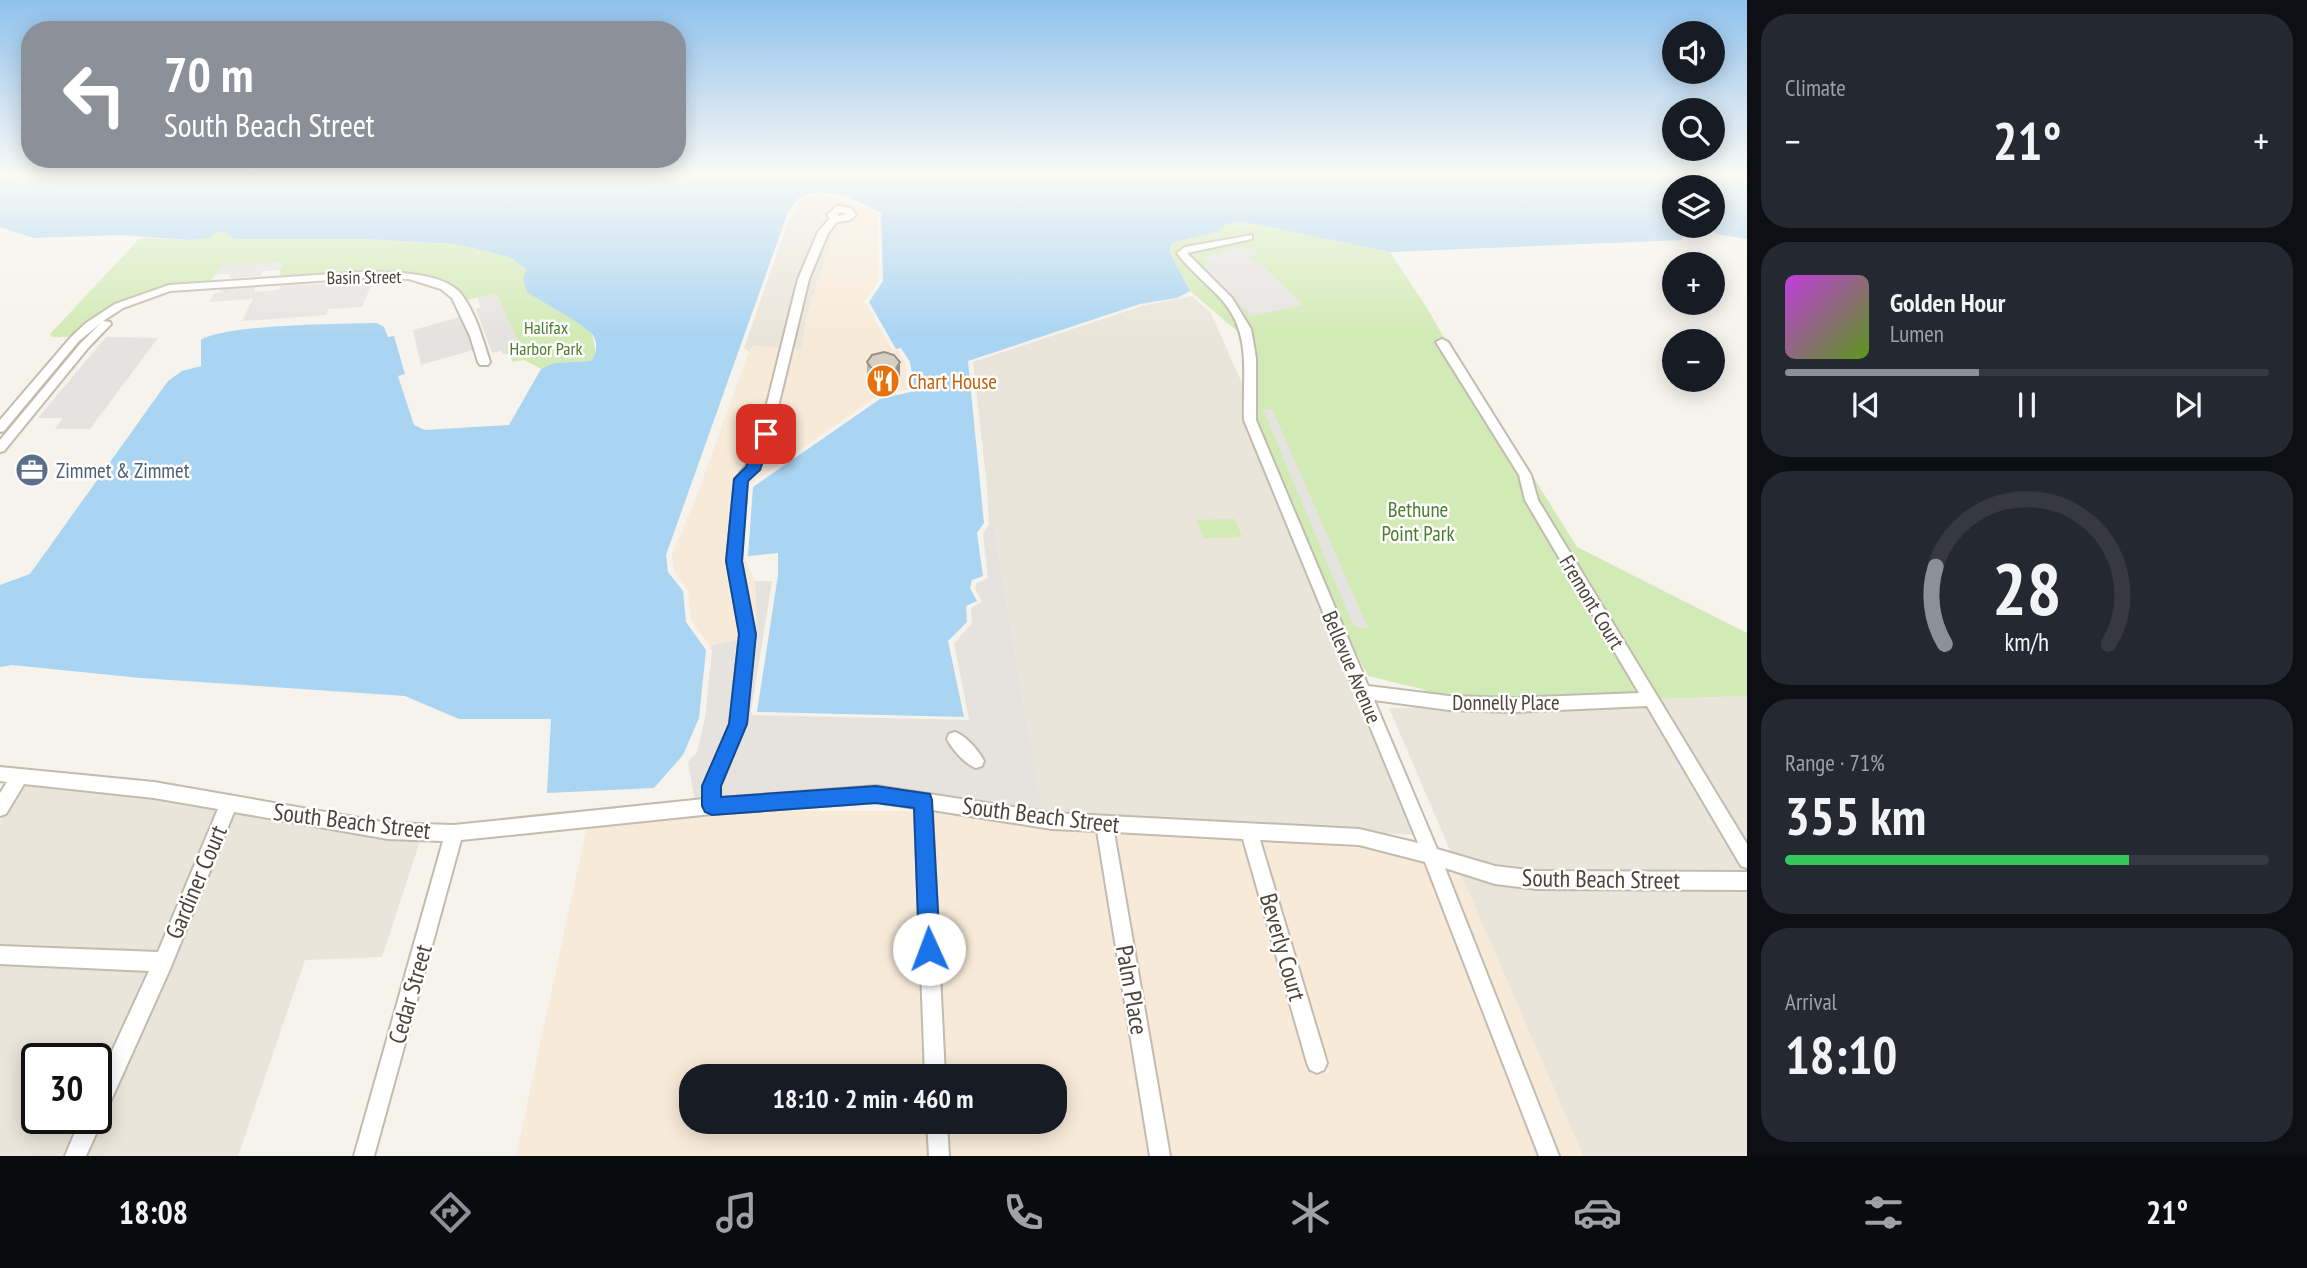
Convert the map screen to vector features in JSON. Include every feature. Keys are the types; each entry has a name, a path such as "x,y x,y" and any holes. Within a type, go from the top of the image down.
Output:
{"street":[{"path":"712,806 712,786 738,724 747,634 734,561 741,479 752,470 766,434 810,258 818,238 826,229"},
{"name":"Bellevue Avenue","path":"1248,237 1185,250 1182,253 1229,301 1247,329 1251,353 1250,420 1431,855 1549,1156"},
{"name":"Basin Street","path":"0,428 90,325 119,306 169,288 390,274 429,280 457,296 476,336 484,362"},
{"name":"Basin Street","path":"0,447 90,340 127,310 146,300 196,285"},
{"path":"75,339 90,340"},
{"name":"Fremont Court","path":"1442,342 1525,475 1532,500 1747,860"},
{"path":"29,393 45,393"},
{"name":"Donnelly Place","path":"1363,692 1459,704 1513,705 1650,699"},
{"path":"955,739 976,761"},
{"name":"South Beach Street","path":"0,774 154,790 388,831 454,833 712,806 876,794 1052,821 1359,837 1495,875 1537,880 1747,881"},
{"path":"0,808 20,775"},
{"path":"923,800 934,1064"},
{"name":"Gardiner Court","path":"112,1074 163,961 229,803"},
{"name":"Palm Place","path":"1104,824 1160,1156"},
{"name":"Beverly Court","path":"1249,831 1317,1063"},
{"name":"Cedar Street","path":"365,1156 454,833"},
{"name":"Gardiner Court","path":"0,955 163,961"},
{"path":"75,1156 85,1134"},
{"path":"938,1134 939,1156"}],"shaded area":[{"path":"785,229 835,229 807,314 801,350 753,346 749,351 744,348"},
{"path":"835,229 878,229 879,280 865,302 892,350 899,351 905,362 910,389 876,397 749,485 743,556 755,581 757,635 754,636 740,561 747,481 758,471 772,430 762,429 747,468 735,479 740,639 710,646 691,621 688,591 674,571 672,555 697,495 749,351 752,346 801,350 807,314"},
{"path":"1245,247 1258,254 1247,258 1262,265 1303,305 1251,316 1203,266 1214,263 1200,258"},
{"path":"284,262 280,270 263,271 261,276 228,278 230,274 215,275 220,266"},
{"path":"373,281 362,307 329,309 326,315 242,321 253,299 209,302 214,293 222,289 255,287 254,292 278,290 281,286"},
{"path":"496,293 523,351 513,354 503,354 501,351 492,353 476,309 481,307 477,298"},
{"path":"1192,296 1211,313 1245,390 1244,420 1415,835 1083,816 1042,810 987,487 973,362 1142,306"},
{"path":"467,315 480,348 421,365 413,330"},
{"path":"106,337 158,338 90,429 55,429 63,418 38,418"},
{"path":"1263,409 1272,409 1368,628 1354,627"},
{"path":"987,487 1042,810 1026,810 931,795 719,799 719,787 754,636 757,634 755,581 772,581 751,711 753,715 969,720 954,643 972,624 971,608 982,602 975,588 977,583 988,578 983,534 989,524","holes":["956,731 986,763 975,769 946,738"]},
{"path":"740,639 731,722 705,784 704,801 695,801 688,762 697,752 705,718 712,651 710,646"},
{"path":"1747,696 1747,847 1657,699"},
{"path":"1647,705 1747,874 1534,873 1493,868 1452,855 1389,708"},
{"path":"23,782 219,808 158,953 0,947 0,821"},
{"path":"947,810 1098,830 1151,1156 948,1156 947,1134 1067,1134 1067,1064 943,1064 931,811"},
{"path":"233,811 385,837 421,838 382,957 305,960 238,1156 86,1156 95,1134 112,1134 112,1095"},
{"path":"732,811 916,811 926,1064 679,1064 679,1134 928,1134 929,1156 516,1156 587,826"},
{"path":"1113,831 1243,838 1311,1072 1329,1072 1259,838 1360,844 1425,860 1539,1156 1169,1156"},
{"path":"1443,865 1459,870 1583,1156 1558,1156"},
{"path":"1459,870 1747,888 1747,1156 1583,1156"},
{"path":"0,963 148,971 112,1052 112,1043 21,1043 21,1134 76,1134 67,1156 0,1156"}],"green space":[{"name":"Bethune Point Park","path":"1220,229 1278,229 1390,252 1427,308 1493,422 1532,500 1650,699 1449,703 1422,689 1368,676 1295,534 1256,435 1250,342 1190,291 1169,251 1172,243"},
{"name":"Halifax Harbor Park","path":"216,232 226,233 234,239 362,239 455,244 510,257 592,333 596,355 591,361 554,363 541,369 524,360 513,362 513,354 522,351 496,293 460,302 445,287 410,276 280,279 284,262 221,266 209,284 174,288 141,297 119,306 73,336 52,337 50,334 140,238 189,240"},
{"path":"1477,387 1577,547 1747,633 1747,696 1657,699 1539,501 1531,475"},
{"path":"1235,519 1242,537 1203,538 1197,520"}],"water":[{"path":"6,229 782,229 666,555 668,572 683,591 686,622 706,650 699,718 683,755 654,788 547,793 551,719 459,719 405,696 141,678 12,665 0,667 0,585 30,574 168,381 182,371 201,366 201,340 214,335 258,328 377,323 384,327 388,337 394,336 405,374 398,376 414,425 425,430 509,425 541,369 554,363 591,361 595,355 596,342 593,335 527,292 523,277 527,270 510,257 455,244 362,239 234,239 226,233 216,232 209,238 189,240 122,235 33,238"},
{"path":"881,229 1220,229 1172,243 1169,251 1190,291 1177,298 1140,304 968,361 984,523 977,533 983,576 972,580 970,588 977,601 966,606 967,622 948,641 964,717 757,712 778,575 778,553 748,556 753,487 880,399 915,391 910,362 901,348 896,349 869,302 883,281"},
{"path":"1278,229 1662,229 1662,238 1682,240 1390,252"},
{"path":"1725,229 1747,229 1747,239 1725,236"}],"building":[{"path":"884,352 894,355 900,362 895,370 883,373 872,369 867,362 872,355"}],"place":[{"name":"Chart House","path":"883,381"},
{"name":"Zimmet & Zimmet","path":"32,470"}],"route":[{"path":"766,434 752,470 741,479 734,561 747,634 738,724 712,786 712,806 876,794 923,800 929,949"}]}
